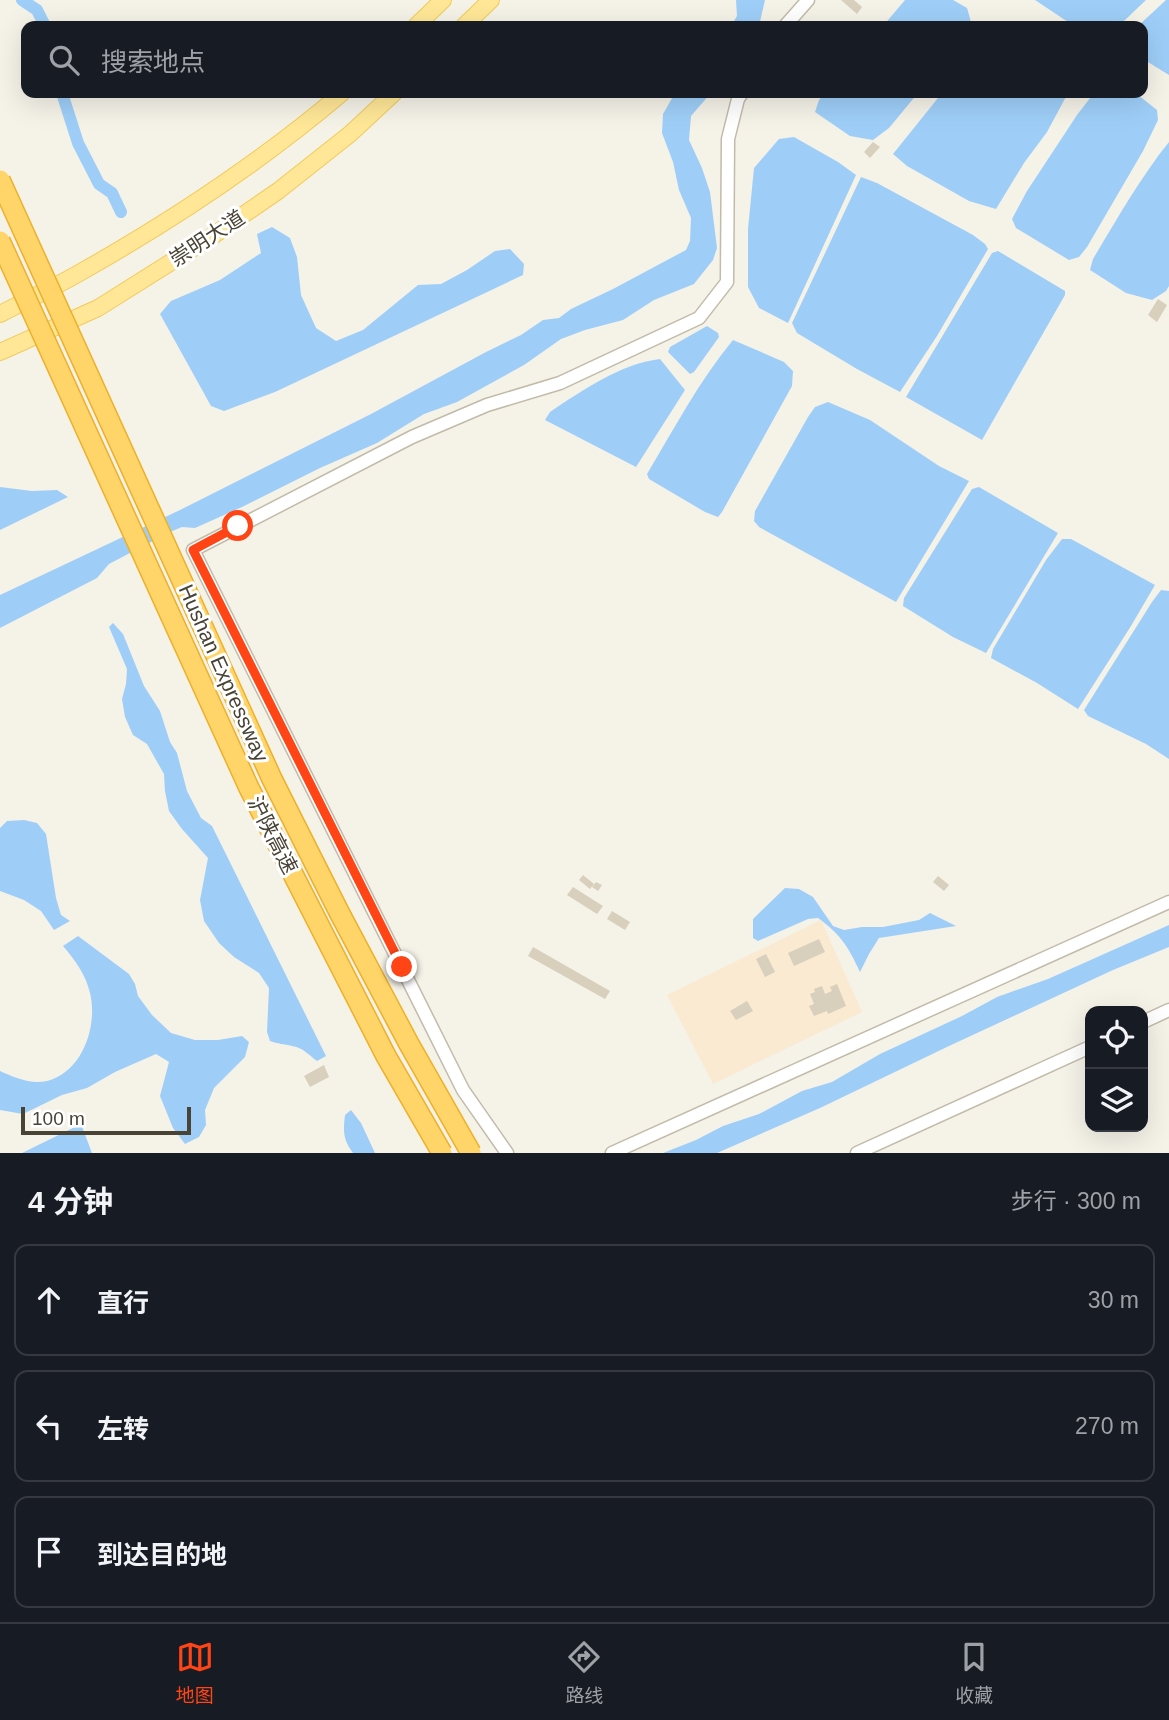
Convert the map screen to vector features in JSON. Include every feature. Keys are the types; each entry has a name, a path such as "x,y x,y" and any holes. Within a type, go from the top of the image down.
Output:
{"highway":[{"name":"Hushan Expressway","path":"0,180 272,779 396,1020 471,1153"},
{"name":"沪陕高速","path":"0,242 249,788 386,1056 442,1153"}],"main road":[{"path":"421,21 443,0"},
{"path":"469,21 491,0"},
{"name":"崇明大道","path":"0,314 80,273 189,207 252,163 336,98"},
{"name":"崇明大道","path":"0,352 98,308 211,237 278,191 340,142 388,98"}],"street":[{"path":"789,21 808,0"},
{"path":"508,1153 463,1090 193,550 412,437 487,404 560,383 699,318 727,282 728,139 739,98"},
{"path":"612,1153 1169,902"},
{"path":"1148,1020 1169,1010"},
{"path":"857,1153 1085,1049"}],"shaded area":[{"path":"821,920 862,1012 713,1084 667,995"}],"water":[{"path":"736,0 765,0 760,21 734,21 737,16"},
{"path":"905,0 953,0 967,8 971,21 887,21"},
{"path":"1035,0 1146,0 1124,21 1066,21"},
{"path":"1169,0 1169,75 1148,62 1148,21 1143,21"},
{"path":"672,98 707,98 691,116 689,140 710,192 717,248 713,260 694,284 654,300 623,320 561,339 524,365 457,402 424,414 377,443 242,507 195,528 182,527 170,532 109,564 97,578 0,628 0,595 180,510 371,414 521,335 543,320 559,318 571,309 686,250 690,241 691,218 679,190 673,162 662,133 663,114"},
{"path":"914,98 889,128 873,140 850,136 815,112 819,100"},
{"path":"938,98 1065,98 1047,132 996,209 969,201 907,166 893,154"},
{"path":"1090,98 1142,98 1157,110 1158,120 1087,247 1079,257 1069,260 1016,228 1012,219 1027,191"},
{"path":"794,137 856,175 788,323 759,308 748,287 748,229 754,168 779,139"},
{"path":"1169,142 1169,286 1152,300 1126,293 1090,270 1093,259 1129,199"},
{"path":"861,177 973,235 988,249 937,336 900,392 797,333 792,323"},
{"path":"272,227 290,238 297,257 301,295 316,328 336,341 363,330 418,285 441,284 495,251 510,249 524,264 523,275 275,392 224,411 211,406 160,314 171,301 220,280 261,253 257,234"},
{"path":"998,251 1065,291 1065,295 982,440 906,397 992,253"},
{"path":"707,326 718,333 719,337 690,374 668,352 670,347"},
{"path":"733,340 784,362 793,371 792,386 718,517 649,479 647,474 698,389"},
{"path":"660,359 685,390 636,467 545,420 550,412 602,379 631,366"},
{"path":"828,402 870,420 939,466 969,481 896,602 759,527 754,521 755,511 808,417 815,407"},
{"path":"0,487 32,491 57,490 68,497 0,530"},
{"path":"979,487 1058,533 986,653 953,637 903,606 904,598 972,489"},
{"path":"1062,539 1071,539 1155,585 1078,709 991,658 993,649 1046,560"},
{"path":"1161,590 1169,591 1169,759 1146,744 1088,716 1084,710"},
{"path":"113,623 123,634 144,686 160,711 170,742 177,753 187,791 201,818 212,826 326,1056 317,1061 299,1048 270,1041 267,1032 269,988 259,973 234,957 219,943 204,921 200,900 208,858 169,811 164,774 147,744 133,735 125,717 122,699 127,669 109,627"},
{"path":"24,820 37,823 46,834 56,898 61,915 70,921 54,930 41,911 24,900 0,891 0,828 7,821"},
{"path":"785,888 799,889 813,897 833,926 844,930 883,927 919,920 930,913 956,926 879,938 860,972 843,942 818,918 808,919 758,941 753,938 753,919"},
{"path":"1169,925 1169,947 1113,970 820,1108 717,1153 663,1153 723,1126 759,1114 802,1091 832,1082 880,1054 997,997 1048,979"},
{"path":"78,936 129,974 138,996 152,1015 171,1033 195,1040 242,1036 249,1042 245,1057 214,1088 205,1110 206,1125 199,1137 185,1144 173,1128 160,1096 169,1062 156,1054 87,1088 62,1095 23,1114 0,1110 0,1071 28,1081 47,1081 70,1068 85,1046 92,1019 90,993 80,968 63,946"},
{"path":"351,1110 361,1123 375,1153 353,1153 350,1148 344,1135 344,1126 345,1115"},
{"path":"81,1124 92,1153 22,1153"}],"building":[{"path":"841,0 854,0 862,7 857,14"},
{"path":"873,142 880,147 870,158 864,152"},
{"path":"1158,299 1167,305 1157,322 1148,315"},
{"path":"583,875 594,884 590,889 579,880"},
{"path":"938,876 949,885 944,891 933,882"},
{"path":"596,882 602,885 598,891 592,887"},
{"path":"573,887 603,906 597,914 567,895"},
{"path":"612,911 630,922 625,930 607,919"},
{"path":"819,939 825,952 794,966 788,953"},
{"path":"533,947 610,991 605,999 528,956"},
{"path":"766,954 775,972 765,977 756,959"},
{"path":"837,984 846,1006 828,1014 827,1011 814,1016 809,1006 814,1004 810,994 822,986 825,994 832,991 830,987"},
{"path":"747,1001 753,1011 736,1020 730,1011"},
{"path":"324,1065 329,1077 310,1087 304,1076"}],"waterway":[{"path":"22,0 37,10 42,21"},
{"path":"64,98 78,143 99,184 112,193 121,212"}],"route":[{"path":"238,526 193,550 402,967"}]}
